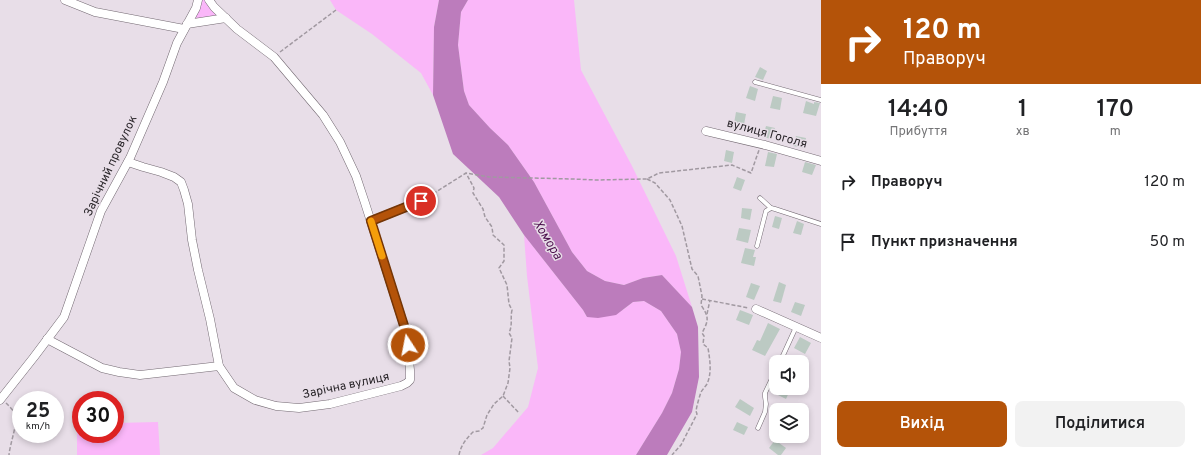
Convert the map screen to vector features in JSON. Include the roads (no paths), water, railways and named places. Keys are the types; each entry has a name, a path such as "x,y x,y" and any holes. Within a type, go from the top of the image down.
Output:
{"street":[{"path":"65,0 95,12 186,27 226,18"},
{"name":"Зарічний провулок","path":"47,339 64,317 101,211 128,162 163,82 176,43 196,8 198,0"},
{"name":"Зарічна вулиця","path":"128,162 174,177 180,182 184,190 188,204 192,240 219,366 234,388 255,400 276,406 299,408 330,404 401,386 410,380 406,332 356,176 340,142 323,115 274,57 237,29 214,7 209,0"},
{"name":"вулиця Гоголя","path":"706,131 765,145 821,161"},
{"path":"371,221 421,201"},
{"path":"756,309 821,338"},
{"path":"0,399 47,339 102,368 119,372 140,375 219,366"}],"lane":[{"path":"755,82 821,100"},
{"path":"760,198 771,208 821,224"},
{"path":"756,246 766,211 771,208"},
{"path":"783,355 796,326"},
{"path":"758,428 765,412 765,393 769,385"}],"water":[{"name":"Хомора","path":"439,0 468,0 461,12 458,45 464,91 469,105 508,145 534,182 572,252 587,271 605,281 624,285 643,278 662,275 692,307 698,327 699,377 692,412 667,455 636,455 662,413 672,393 679,369 681,352 677,334 661,311 644,301 633,302 616,315 598,318 587,317 524,235 499,197 453,154 433,95 434,27"}]}
